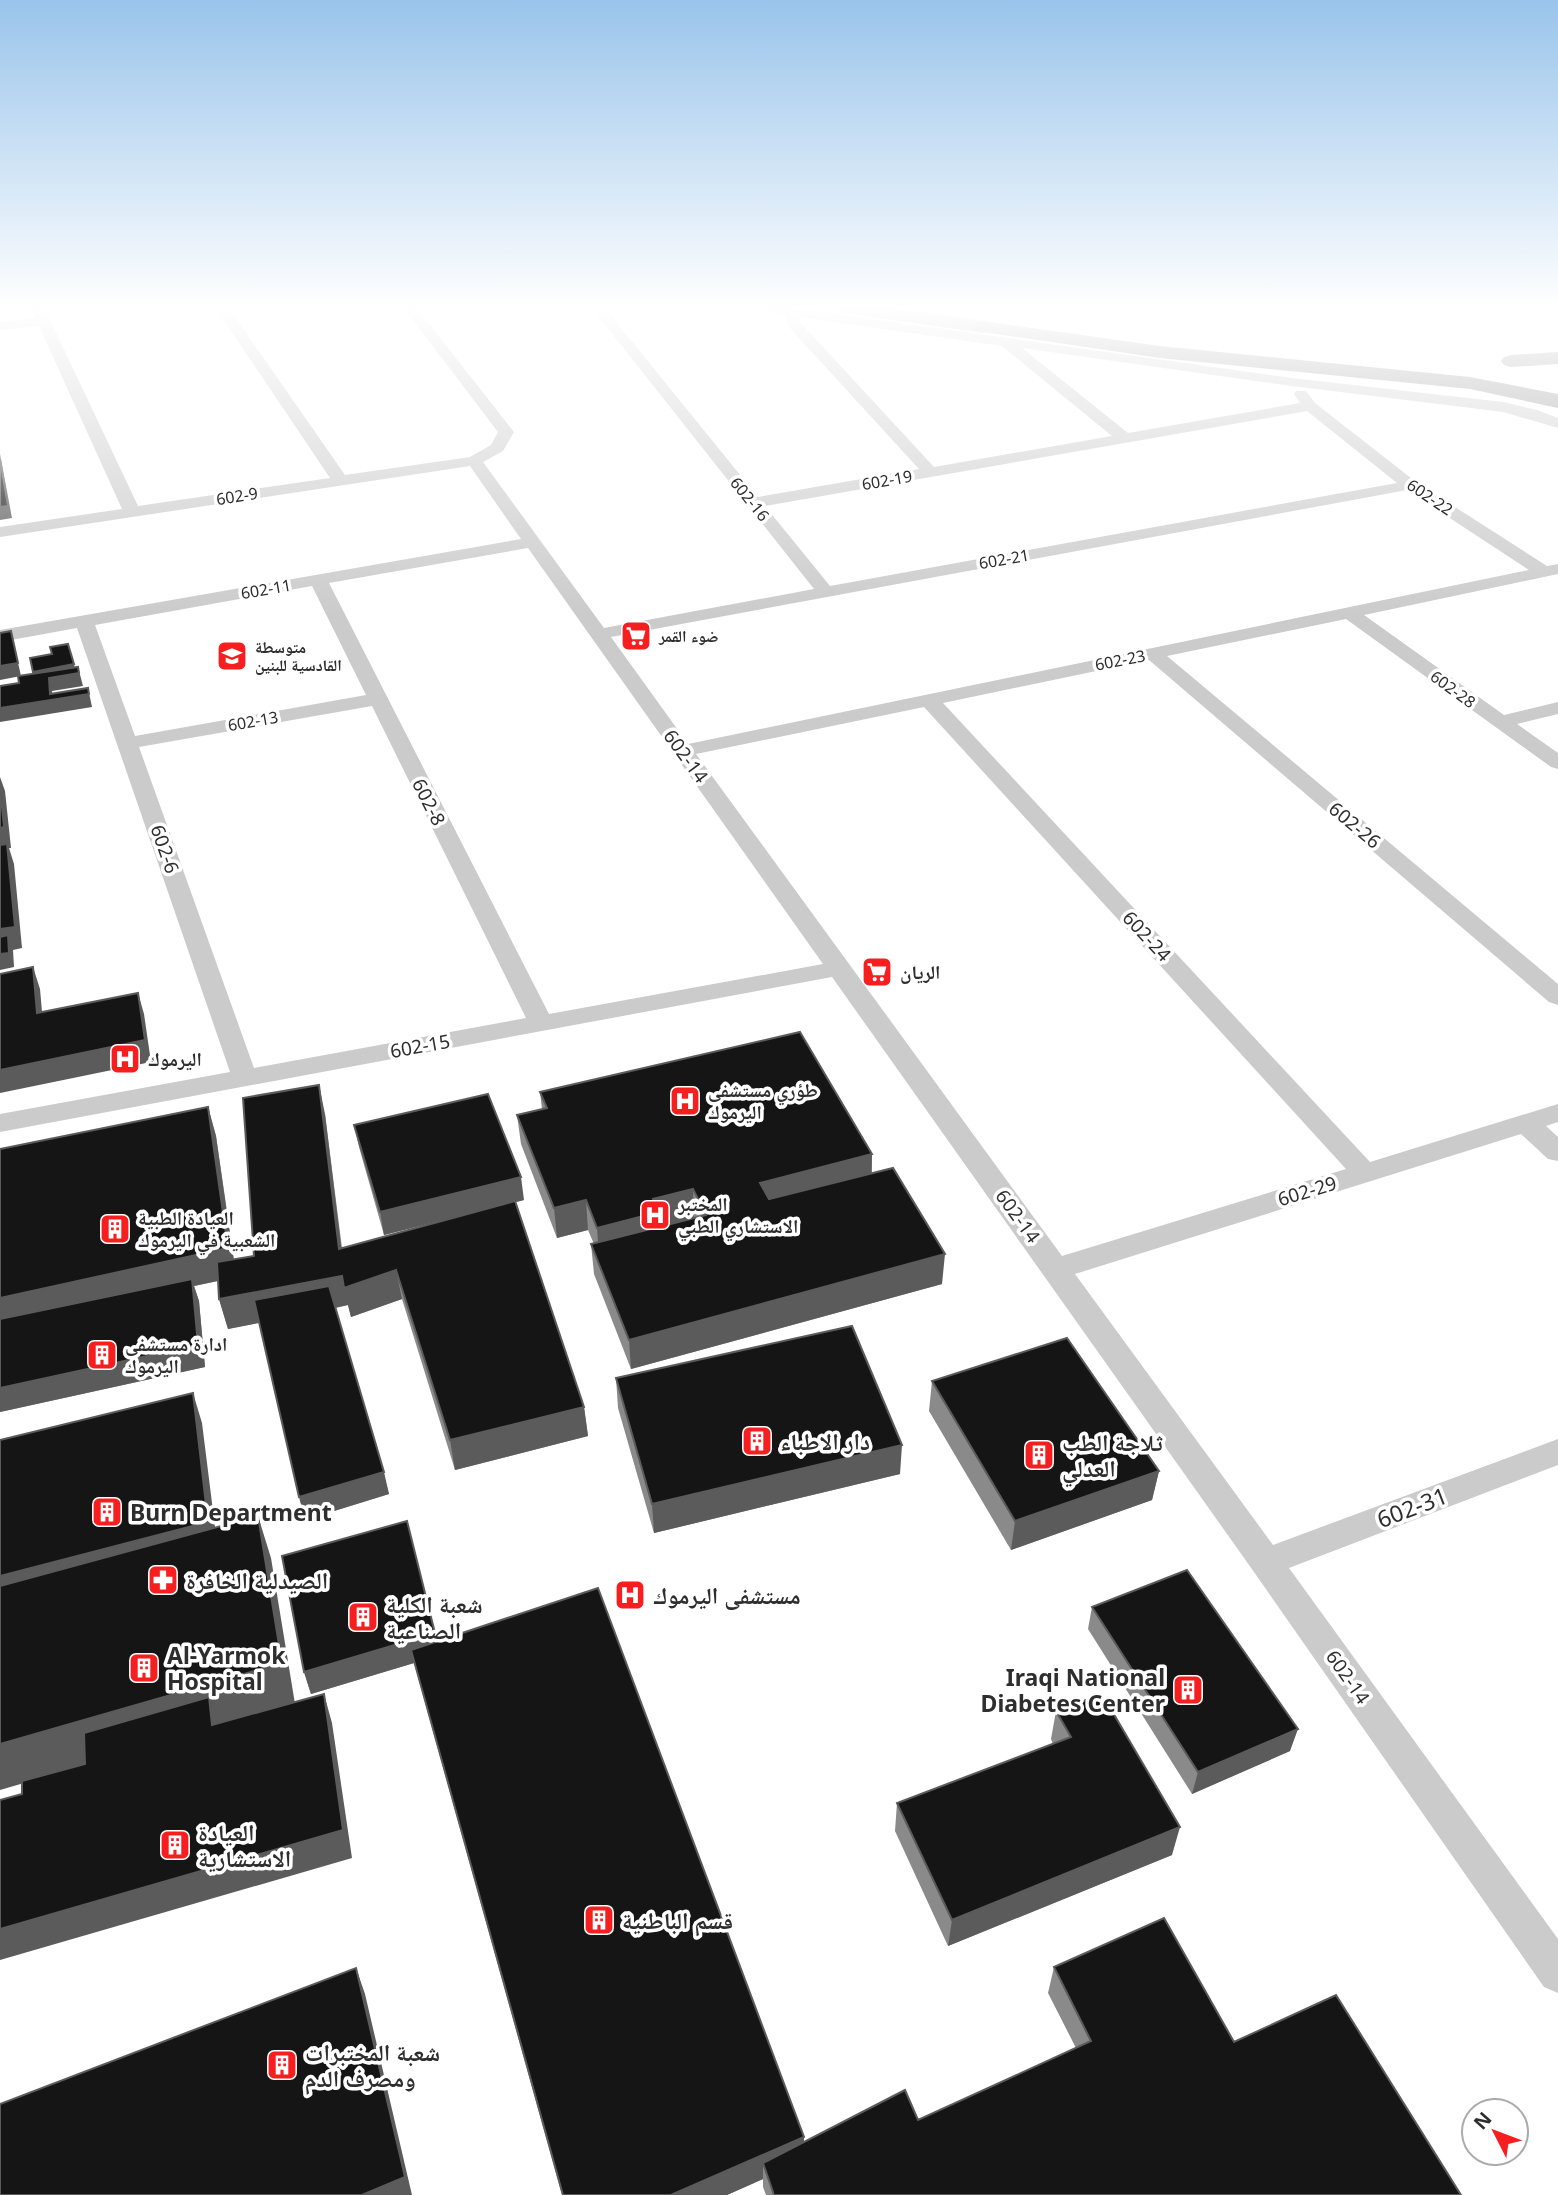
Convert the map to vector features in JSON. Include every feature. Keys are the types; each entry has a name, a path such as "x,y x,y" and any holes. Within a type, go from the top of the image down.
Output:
{"street":[{"path":"84,409 132,512"},
{"path":"291,409 340,480"},
{"path":"474,461 497,448 506,432 488,409"},
{"name":"602-16","path":"679,409 825,591"},
{"path":"872,409 930,472"},
{"path":"1089,409 1124,438"},
{"name":"602-19","path":"754,503 1290,409"},
{"name":"602-22","path":"1314,409 1410,485 1551,571"},
{"path":"1515,409 1558,423"},
{"name":"602-9","path":"0,532 474,461"},
{"name":"602-14","path":"474,461 1056,1269 1558,1973"},
{"name":"602-21","path":"599,634 1410,485"},
{"name":"602-11","path":"0,636 533,542"},
{"name":"602-23","path":"683,751 1551,571"},
{"name":"602-8","path":"318,580 541,1023"},
{"name":"602-28","path":"1350,613 1498,722 1558,762"},
{"name":"602-6","path":"84,621 245,1078"},
{"name":"602-26","path":"1152,653 1558,997"},
{"name":"602-13","path":"128,743 378,699"},
{"name":"602-24","path":"928,699 1365,1173"},
{"path":"1498,722 1558,708"},
{"name":"602-15","path":"0,1123 839,968"},
{"name":"602-29","path":"1056,1269 1558,1113"},
{"path":"1526,1123 1558,1152"},
{"name":"602-31","path":"1266,1562 1558,1452"}],"building":[{"path":"0,459 8,506 0,507"},
{"path":"11,631 18,663 0,666 0,633"},
{"path":"68,644 74,664 33,672 30,658 52,654 50,647"},
{"path":"78,667 79,673 49,678 50,694 88,688 89,694 0,708 0,686 19,683 18,676"},
{"path":"0,788 4,827 0,828"},
{"path":"7,844 15,927 0,929 0,845"},
{"path":"8,935 9,953 0,954 0,937"},
{"path":"33,967 37,1013 138,993 145,1040 0,1070 0,974"},
{"name":"المختبر الاستشاري الطبي","path":"800,1032 872,1154 760,1183 769,1199 893,1168 945,1254 629,1340 591,1244 706,1215 693,1189 653,1199 659,1212 597,1228 586,1200 554,1208 517,1115 547,1108 540,1092"},
{"path":"319,1085 339,1249 515,1201 584,1407 450,1440 396,1270 344,1288 342,1276 219,1299 217,1262 254,1256 243,1098"},
{"path":"488,1094 521,1177 380,1212 354,1125"},
{"name":"العيادة الطبية الشعبية في اليرموك","path":"208,1107 228,1248 0,1298 0,1149"},
{"name":"ادارة مستشفى اليرموك","path":"192,1279 198,1345 0,1388 0,1319"},
{"path":"329,1286 384,1472 299,1497 254,1300"},
{"name":"دار الاطباء","path":"852,1326 902,1445 652,1504 616,1378"},
{"name":"ثلاجة الطب العدلي","path":"1067,1338 1159,1471 1015,1521 932,1381"},
{"name":"Burn Department","path":"193,1393 208,1522 0,1576 0,1440"},
{"name":"Al-Yarmok Hospital","path":"258,1516 282,1663 0,1744 0,1586"},
{"name":"شعبة الكلية الصناعية","path":"407,1521 435,1633 304,1672 282,1556"},
{"name":"Iraqi National Diabetes Center","path":"1187,1570 1298,1729 1198,1772 1092,1607"},
{"name":"قسم الباطنية","path":"598,1588 804,2137 671,2195 563,2195 411,1650"},
{"name":"العيادة الاستشارية","path":"324,1694 343,1830 0,1929 0,1800 22,1794 22,1781 85,1764 84,1733 209,1697 212,1725"},
{"path":"1102,1694 1180,1827 952,1920 897,1803 1071,1737 1056,1711"},
{"path":"1164,1918 1234,2042 1336,1995 1461,2195 774,2195 763,2163 905,2090 918,2120 1091,2041 1054,1967"},
{"name":"شعبة المختبرات ومصرف الدم","path":"356,1968 405,2177 362,2195 0,2195 0,2104"}],"place":[{"name":"ضوء القمر","path":"636,636"},
{"name":"متوسطة القادسية للبنين","path":"232,656"},
{"name":"الريان","path":"877,972"},
{"name":"اليرموك","path":"125,1059"},
{"name":"طؤري مستشفى اليرموك","path":"685,1101"},
{"name":"المختبر الاستشاري الطبي","path":"655,1215"},
{"name":"العيادة الطبية الشعبية في اليرموك","path":"115,1229"},
{"name":"ادارة مستشفى اليرموك","path":"102,1355"},
{"name":"دار الاطباء","path":"757,1441"},
{"name":"ثلاجة الطب العدلي","path":"1039,1455"},
{"name":"Burn Department","path":"107,1512"},
{"name":"الصيدلية الخافرة","path":"163,1580"},
{"name":"مستشفى اليرموك","path":"630,1595"},
{"name":"شعبة الكلية الصناعية","path":"363,1617"},
{"name":"Al-Yarmok Hospital","path":"144,1668"},
{"name":"Iraqi National Diabetes Center","path":"1188,1690"},
{"name":"العيادة الاستشارية","path":"175,1845"},
{"name":"قسم الباطنية","path":"599,1920"},
{"name":"شعبة المختبرات ومصرف الدم","path":"282,2065"}]}
